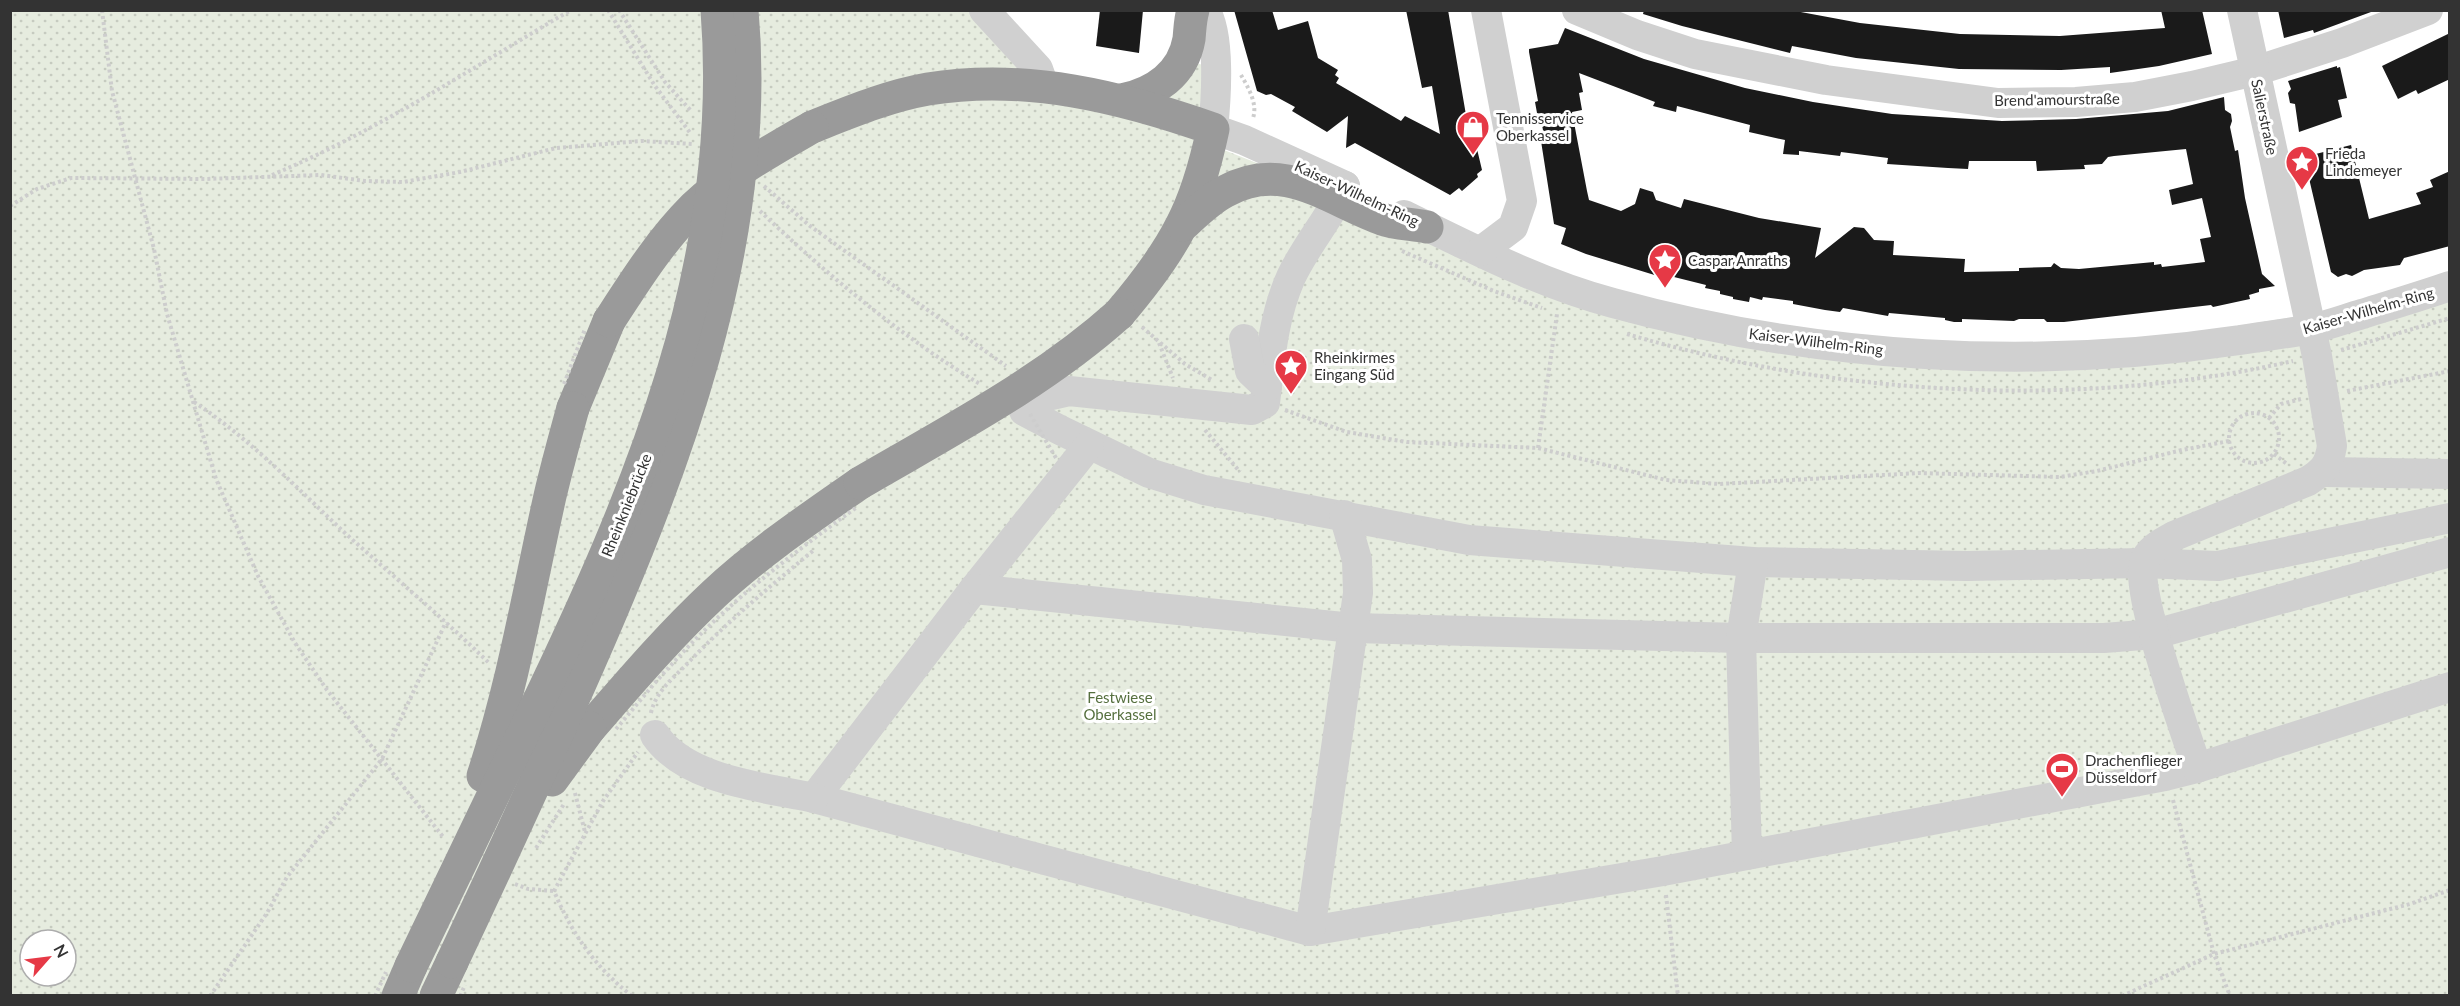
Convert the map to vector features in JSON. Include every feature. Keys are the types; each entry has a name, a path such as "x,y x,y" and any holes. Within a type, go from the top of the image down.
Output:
{"highway":[{"name":"Rheinkniebrücke","path":"411,966 590,595 640,473 672,379 696,289 711,202 718,115 717,10"},
{"name":"Rheinkniebrücke","path":"436,996 461,968 524,843 663,485 694,390 720,293 736,204 744,112 742,10"},
{"path":"1122,100 1149,92 1174,73 1189,41 1193,10"},
{"path":"398,996 466,825 500,725 522,635 550,495 573,408 609,321 650,258 695,206 753,161 812,126 866,105 928,89 997,83 1044,86 1122,100 1213,129 1204,167 1181,226 1127,317 1053,369 860,483 778,541 716,593 659,648 590,728 524,843"},
{"path":"1181,226 1225,191 1255,181 1277,178 1342,193 1383,220 1427,226"}],"street":[{"path":"984,10 1038,69 1044,86"},
{"path":"1205,10 1210,18 1216,61 1213,129"},
{"path":"1481,251 1513,227 1522,201 1486,10"},
{"name":"Brend'amourstraße","path":"1577,10 1637,35 1695,54 1826,80 1998,103 2076,102 2135,97 2255,71 2342,43 2428,10"},
{"name":"Salierstraße","path":"2242,10 2311,329 2323,395 2332,446 2330,460 2324,472"},
{"name":"Kaiser-Wilhelm-Ring","path":"1213,129 1244,140 1342,193"},
{"path":"1342,193 1291,277 1260,337 1266,395 1252,410 1069,391 1047,396 1024,411 1149,473 1204,490 1469,540 1753,562 1967,566 2143,563 2218,566 2450,518"},
{"name":"Kaiser-Wilhelm-Ring","path":"1427,226 1534,276 1612,303 1726,329 1806,342 1923,355 2019,358 2115,355 2213,344 2311,329 2450,286"},
{"path":"814,798 974,589 1089,445"},
{"path":"2197,768 2155,634 2145,593 2143,563 2155,548 2174,536 2308,481 2324,472 2450,474"},
{"path":"1310,932 1358,593 1357,560 1344,515"},
{"path":"974,589 1353,628 1741,638 2104,638 2155,634 2450,552"},
{"path":"1747,855 1741,638 1753,562"},
{"path":"655,735 662,746 716,777 814,798 1310,932 1663,871 2165,776 2197,768 2450,687"}],"path":[{"path":"102,10 112,91 167,314 216,479 258,576 295,643 320,681 402,785"},
{"path":"269,177 325,153 390,118 571,10"},
{"path":"10,206 52,182 71,178 205,179 321,175 365,181 403,182 460,172 556,148 642,141 686,145 698,143 655,86 608,10"},
{"path":"619,10 665,81 696,116"},
{"path":"759,180 810,226 1012,370"},
{"path":"757,208 792,241 874,309 955,369 989,389"},
{"path":"1538,448 1557,314"},
{"path":"1127,317 1185,364 1214,381"},
{"path":"1159,342 1184,404 1243,476"},
{"path":"2269,418 2281,404 2450,371"},
{"path":"1266,395 1347,432 1407,442 1538,448 1666,480 1719,484 1919,473 2060,477 2097,471 2229,441"},
{"path":"192,401 225,422 446,622 494,669"},
{"path":"1024,405 1056,458"},
{"path":"2259,412 2276,424 2280,445 2268,461 2248,464 2231,451 2229,441 2228,431 2238,416 2259,412"},
{"path":"613,733 674,662 728,608 791,554 865,502"},
{"path":"632,996 608,976 590,954 568,923 554,891 603,801 644,743 655,735 650,717 655,699 661,691 754,599 816,549"},
{"path":"210,996 267,913 287,878 382,759 446,622"},
{"path":"2165,776 2177,811 2214,954 2230,996"},
{"path":"524,843 574,787 585,833"},
{"path":"1663,871 1678,996"},
{"path":"513,890 518,879"},
{"path":"2122,996 2214,954 2388,909 2450,890"},
{"path":"460,996 461,968"}],"green space":[{"name":"Festwiese Oberkassel","path":"10,11 973,11 1053,99 1123,110 1338,195 1612,310 2019,360 2449,293 2449,995 11,995"},
{"path":"1190,62 1204,65 1200,110 1160,94"}],"building":[{"path":"1100,10 1143,10 1139,53 1096,46"},
{"path":"1234,10 1272,10 1278,30 1308,21 1318,58 1338,70 1335,75 1339,78 1336,83 1401,121 1405,116 1440,134 1432,86 1422,88 1406,10 1448,10 1472,150 1477,149 1482,170 1477,174 1478,177 1462,191 1459,188 1450,195 1355,143 1346,148 1348,116 1327,132 1292,111 1295,107 1271,94 1266,95 1257,91"},
{"path":"1644,10 1790,10 1860,23 1960,34 2060,36 2165,28 2161,10 2202,10 2212,54 2159,66 2110,73 2110,67 2061,70 1959,69 1856,58 1792,46 1790,53 1682,26 1643,14"},
{"path":"2278,10 2370,10 2371,12 2314,33 2313,30 2284,38"},
{"path":"1565,28 1644,59 1745,88 1813,102 1892,114 2002,121 2076,119 2168,111 2224,97 2225,110 2231,114 2230,127 2235,151 2238,150 2245,198 2262,274 2275,286 2259,289 2259,292 2249,295 2250,299 2213,307 2211,305 2064,322 2047,322 2044,319 2014,321 1962,319 1962,322 1954,322 1945,320 1945,318 1889,313 1888,316 1843,308 1840,312 1793,304 1793,301 1763,297 1762,300 1750,297 1749,302 1720,294 1720,291 1705,288 1706,285 1662,274 1661,277 1586,254 1561,244 1566,228 1554,224 1541,141 1545,141 1540,114 1537,113 1535,102 1538,101 1529,49 1558,44","holes":["1579,73 1655,102 1653,106 1676,112 1677,106 1750,125 1749,132 1785,140 1783,154 1799,155 1799,151 1840,156 1841,152 1888,158 1887,164 1968,169 1969,161 2036,161 2037,171 2085,169 2084,165 2102,164 2108,157 2186,149 2193,184 2169,190 2172,205 2202,198 2211,237 2200,239 2205,262 2162,267 2161,264 2154,265 2154,262 2079,269 2061,268 2054,263 2051,267 2019,268 2019,271 1964,272 1965,259 1893,255 1894,241 1874,240 1864,228 1854,227 1815,258 1821,228 1759,218 1684,199 1681,208 1656,200 1653,192 1640,188 1635,204 1621,211 1589,200 1572,112 1582,110 1579,93 1583,92"]},
{"path":"2450,33 2450,79 2418,94 2416,90 2398,99 2382,66"},
{"path":"2337,66 2337,68 2340,67 2347,98 2338,100 2342,117 2299,132 2295,104 2290,103 2288,93 2291,89 2288,81"},
{"path":"2351,145 2369,219 2421,204 2416,193 2433,187 2430,180 2450,171 2450,246 2404,258 2400,265 2364,270 2352,276 2346,274 2338,277 2331,272 2304,157"}],"place":[{"name":"Tennisservice Oberkassel","path":"1473,156"},
{"name":"Frieda Lindemeyer","path":"2302,191"},
{"name":"Caspar Anraths","path":"1665,289"},
{"name":"Rheinkirmes Eingang Süd","path":"1291,395"},
{"name":"Drachenflieger Düsseldorf","path":"2062,798"}]}
